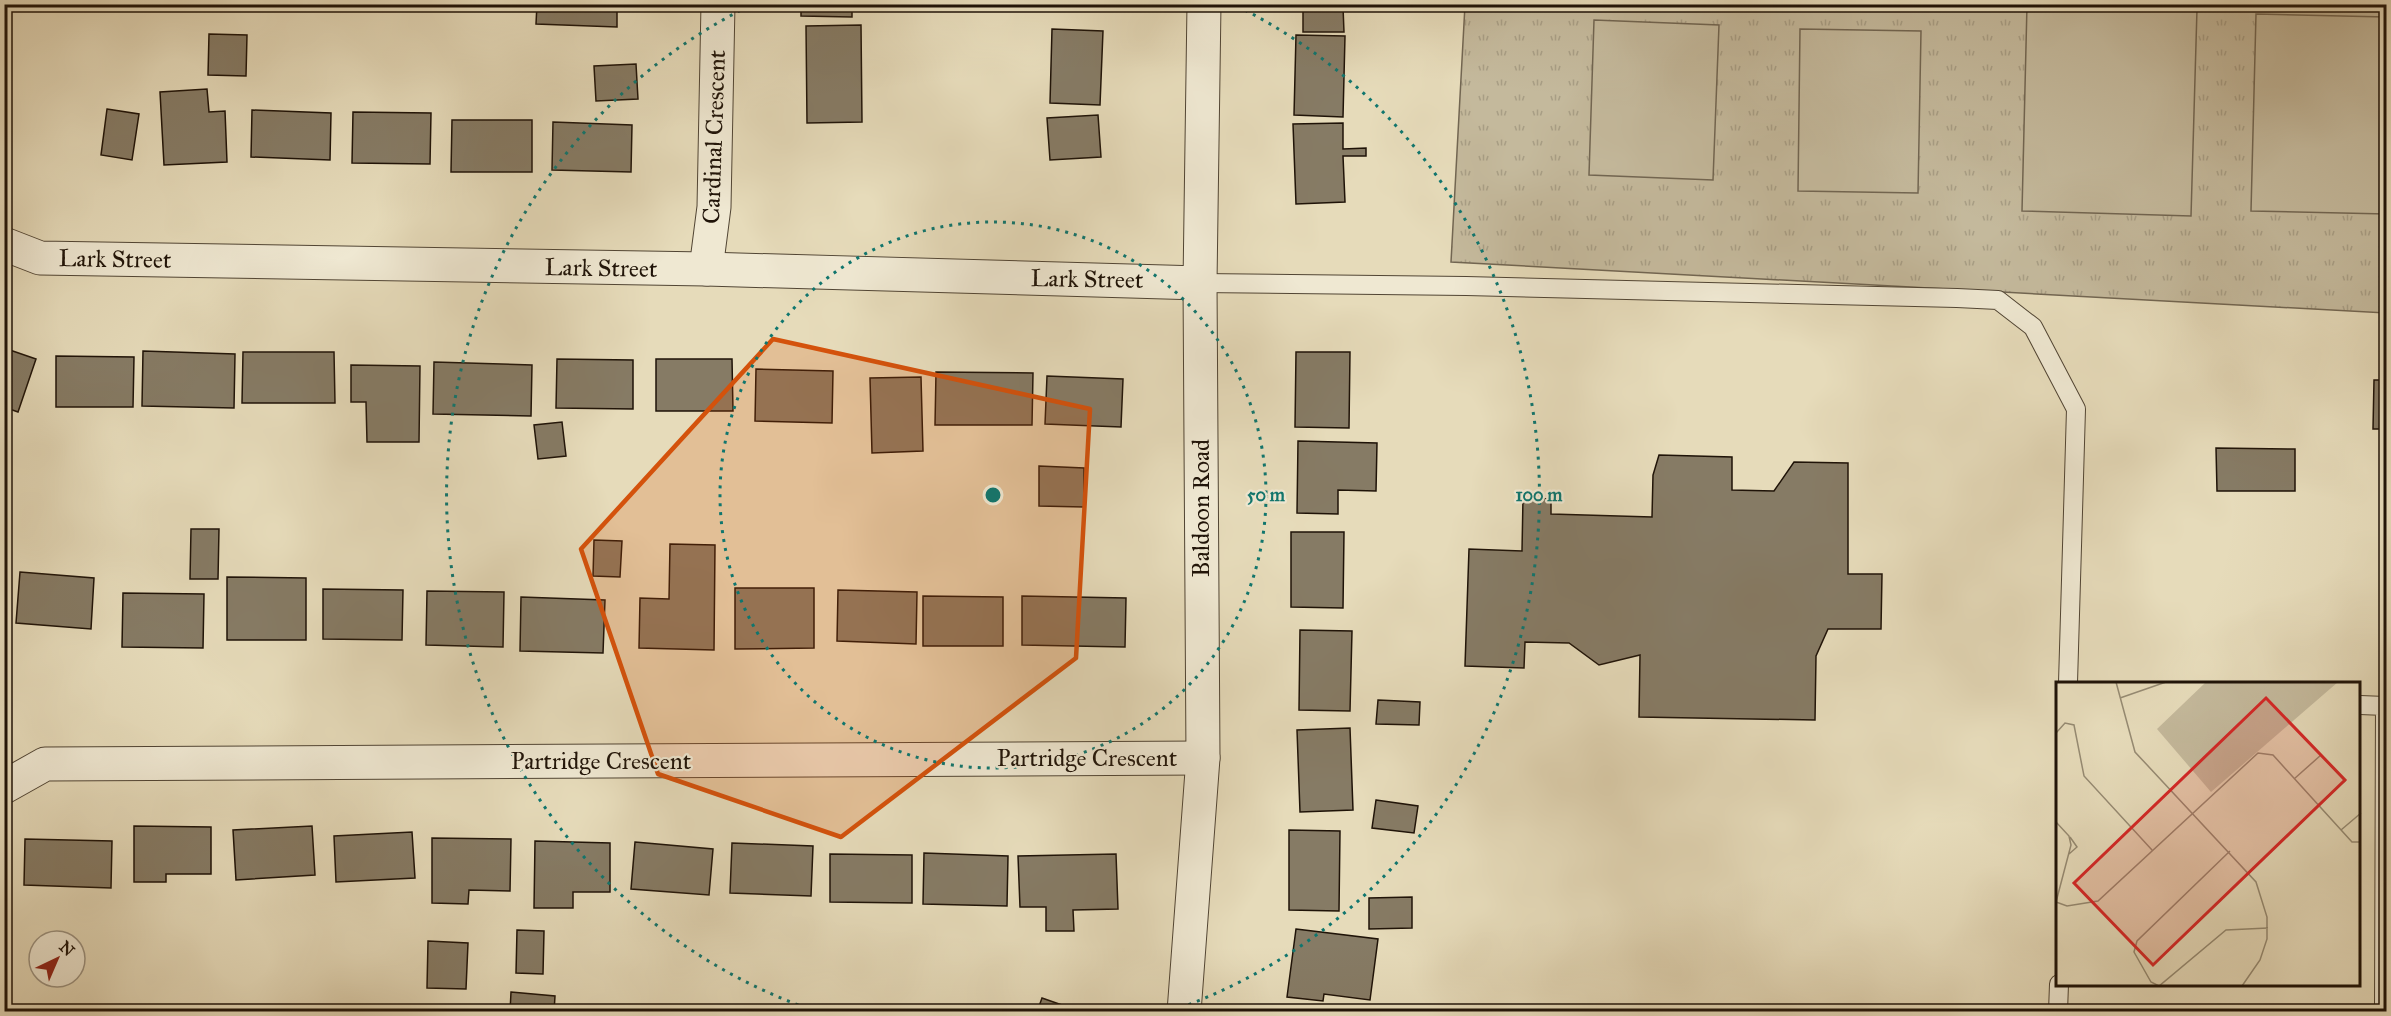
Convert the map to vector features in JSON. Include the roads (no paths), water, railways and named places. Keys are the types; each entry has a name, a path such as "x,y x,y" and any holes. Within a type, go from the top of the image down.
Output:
{"street":[{"name":"Cardinal Crescent","path":"706,269 714,207 718,4"},
{"name":"Baldoon Road","path":"1184,1011 1203,758 1200,283 1204,4"},
{"name":"Lark Street","path":"4,244 40,258 706,269 1200,283"},
{"name":"Partridge Crescent","path":"4,787 45,764 1203,758"}],"lane":[{"path":"1200,283 1484,286 1998,300 2033,327 2076,409 2068,682"},
{"path":"2361,705 2385,706 2384,1011"},
{"path":"2058,1011 2059,986"}]}
